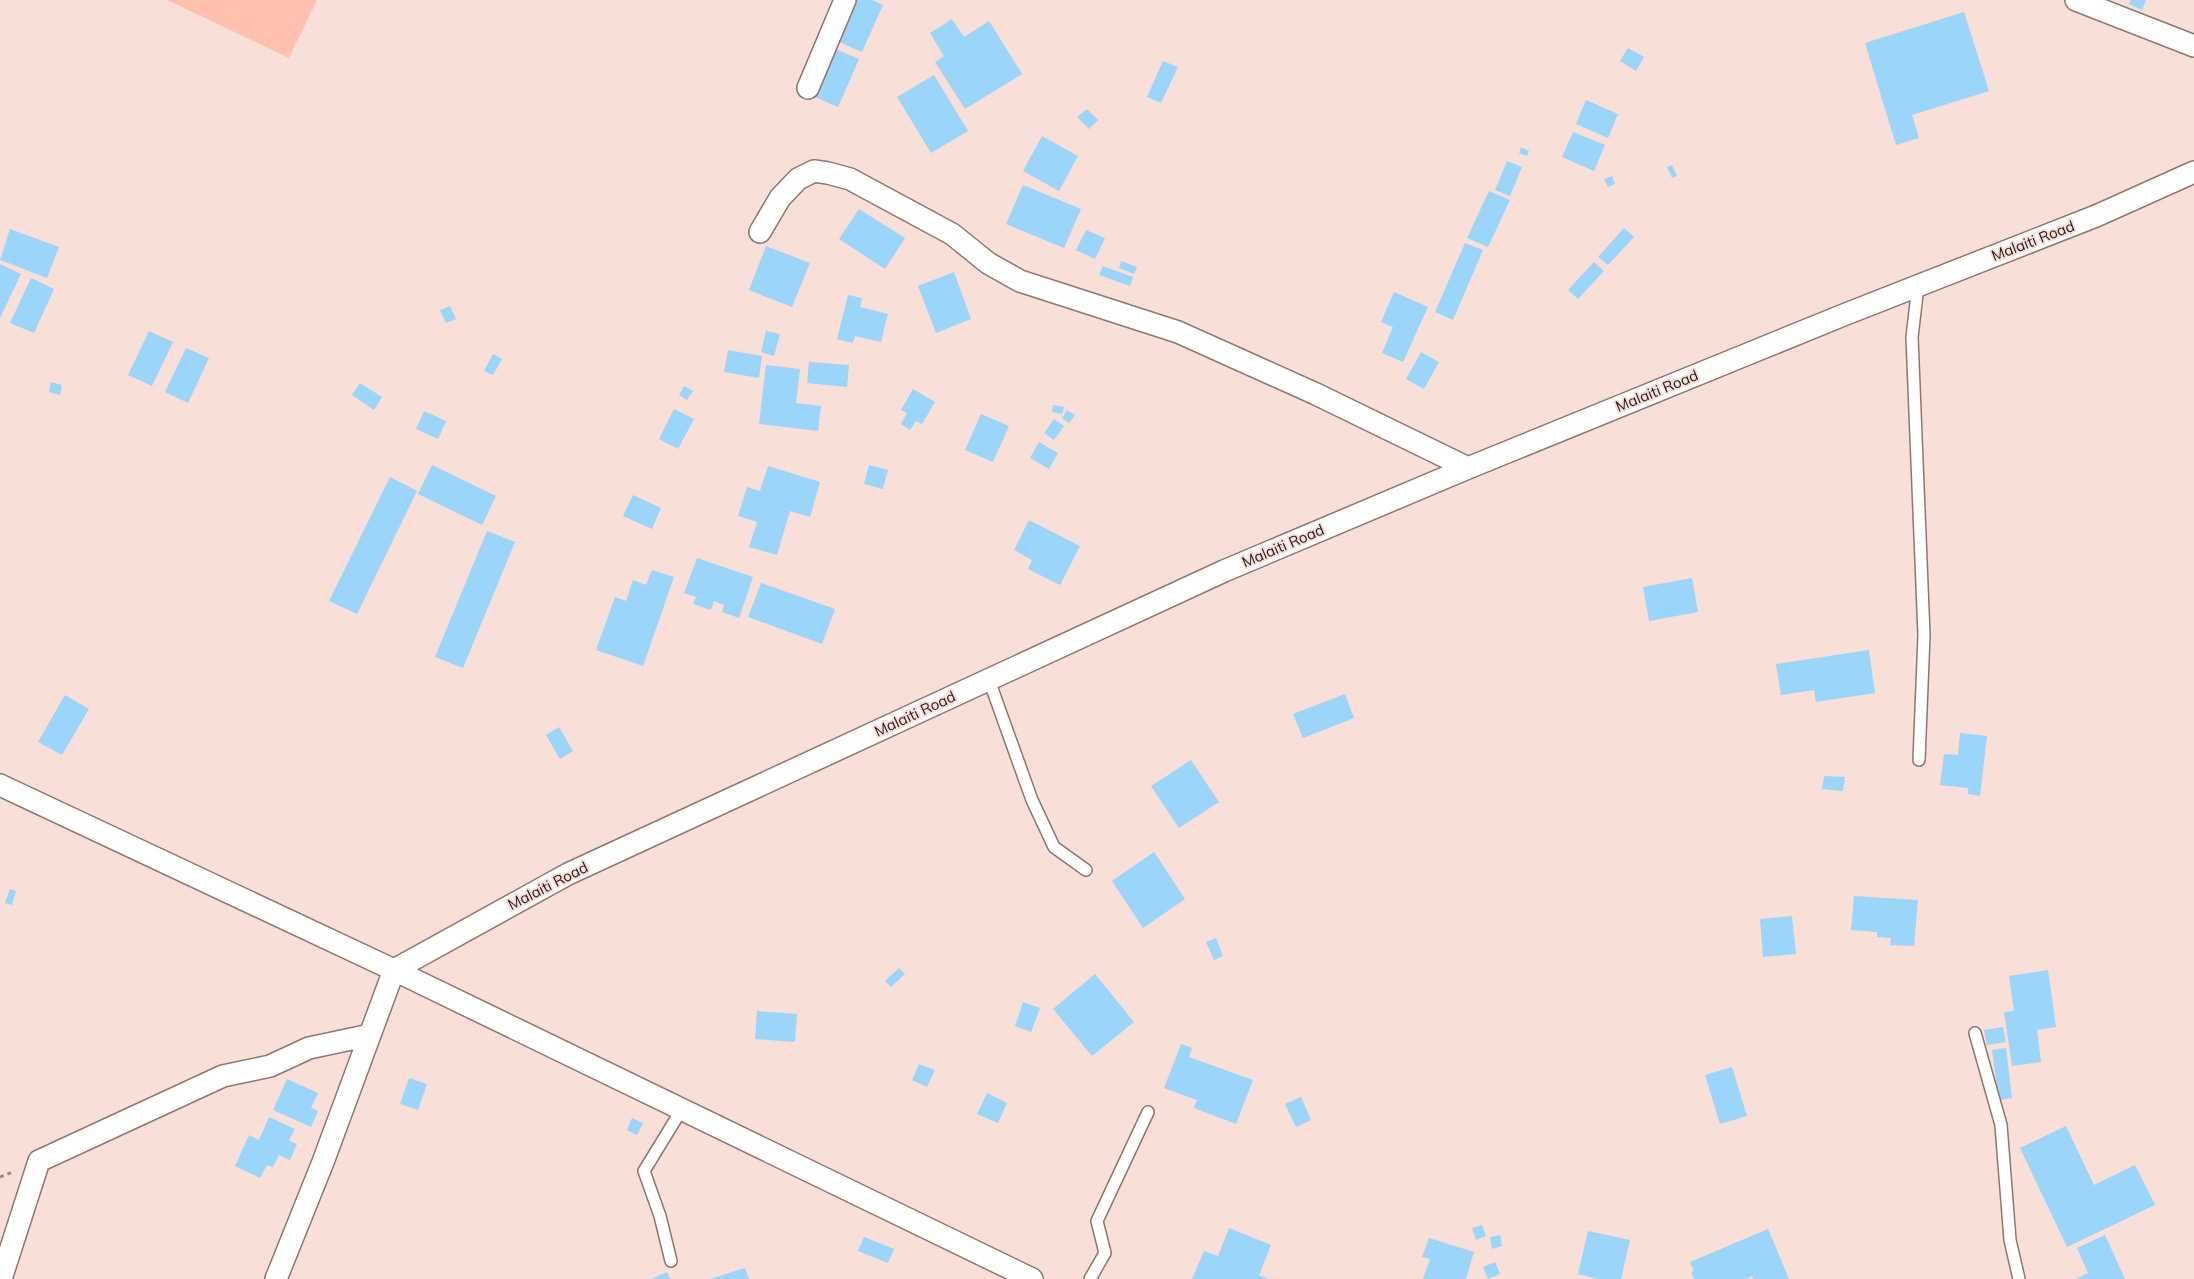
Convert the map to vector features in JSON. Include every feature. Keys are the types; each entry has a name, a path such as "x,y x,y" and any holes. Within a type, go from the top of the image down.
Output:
{"street":[{"path":"808,88 845,0"},
{"path":"2076,0 2194,46"},
{"path":"760,232 780,198 798,179 814,171 850,180 952,234 988,263 1020,282 1178,332 1316,394 1468,468"},
{"name":"Malaiti Road","path":"394,970 568,874 1224,571 1468,468 2096,216 2194,172"},
{"path":"0,785 394,970 1032,1279"},
{"path":"276,1279 323,1162 394,970"},
{"path":"0,1279 39,1162 223,1076 270,1066 309,1048 370,1035"}],"lane":[{"path":"1918,286 1912,337 1924,634 1919,760"},
{"path":"988,680 1032,800 1054,847 1086,870"},
{"path":"1975,1033 2001,1125 2010,1240 2019,1279"},
{"path":"671,1262 660,1216 644,1170 682,1109"},
{"path":"1090,1279 1105,1253 1097,1221 1148,1112"}],"shaded area":[{"path":"167,0 317,0 289,58"}],"building":[{"path":"848,0 872,0 883,5 862,52 832,39"},
{"path":"2131,0 2146,0 2142,10 2129,4"},
{"path":"1964,12 1989,91 1912,115 1919,138 1896,145 1865,43"},
{"path":"952,19 964,37 989,21 1022,74 965,109 935,62 944,56 930,33"},
{"path":"828,46 859,59 838,107 808,94"},
{"path":"1628,48 1644,57 1636,71 1620,61"},
{"path":"1163,61 1178,67 1161,103 1147,97"},
{"path":"934,75 968,131 931,153 897,97"},
{"path":"1586,100 1618,114 1608,138 1576,124"},
{"path":"1087,109 1098,120 1089,129 1077,117"},
{"path":"1573,132 1605,145 1594,171 1562,157"},
{"path":"1042,136 1078,156 1059,191 1023,171"},
{"path":"1521,147 1529,151 1527,156 1519,153"},
{"path":"1507,161 1522,167 1510,196 1495,190"},
{"path":"1672,165 1677,176 1672,178 1667,167"},
{"path":"1612,176 1615,184 1608,187 1604,179"},
{"path":"1023,185 1081,209 1064,248 1006,224"},
{"path":"1489,191 1510,200 1488,247 1467,238"},
{"path":"859,209 905,238 885,269 839,239"},
{"path":"1624,228 1634,237 1608,265 1598,257"},
{"path":"10,229 59,247 47,278 0,260"},
{"path":"1086,230 1105,238 1095,259 1076,250"},
{"path":"1465,243 1483,250 1453,320 1435,312"},
{"path":"766,246 810,263 792,307 749,290"},
{"path":"1121,261 1137,267 1134,274 1119,268"},
{"path":"1594,262 1604,271 1578,299 1568,290"},
{"path":"0,264 21,274 0,318"},
{"path":"1103,266 1133,277 1130,286 1099,275"},
{"path":"954,272 971,319 936,333 918,286"},
{"path":"31,278 54,289 34,333 10,323"},
{"path":"1394,292 1428,307 1403,362 1382,353 1393,327 1381,322"},
{"path":"848,295 862,298 860,307 888,314 881,342 855,336 853,343 837,339"},
{"path":"450,306 456,319 446,323 440,310"},
{"path":"149,331 173,342 152,386 128,375"},
{"path":"766,331 780,334 774,356 761,352"},
{"path":"186,348 209,358 188,403 165,392"},
{"path":"728,350 762,356 759,378 724,372"},
{"path":"1421,352 1439,362 1424,389 1406,379"},
{"path":"493,354 502,359 493,375 484,371"},
{"path":"809,362 849,365 847,387 807,383"},
{"path":"766,365 800,369 796,403 821,406 818,431 759,424"},
{"path":"51,382 62,385 60,395 49,392"},
{"path":"360,383 382,397 374,410 352,395"},
{"path":"684,386 693,391 687,400 679,395"},
{"path":"913,389 935,402 922,424 916,421 910,430 901,424 907,413 901,410"},
{"path":"1053,405 1064,407 1062,414 1052,412"},
{"path":"674,409 694,419 678,449 659,439"},
{"path":"1067,410 1075,415 1069,423 1062,418"},
{"path":"424,411 446,421 438,439 416,429"},
{"path":"981,414 1009,426 993,462 965,450"},
{"path":"1054,419 1064,426 1054,440 1044,433"},
{"path":"1039,442 1058,453 1049,469 1030,458"},
{"path":"432,465 496,496 482,525 418,494"},
{"path":"869,465 888,470 883,489 864,484"},
{"path":"768,466 820,482 810,517 790,511 777,555 749,547 757,522 738,516 747,487 760,491"},
{"path":"390,477 417,491 357,614 329,601"},
{"path":"633,495 661,508 652,529 623,516"},
{"path":"1029,520 1080,546 1060,585 1028,569 1032,560 1014,550"},
{"path":"487,531 515,542 463,668 435,657"},
{"path":"697,558 753,577 739,618 722,612 724,605 714,601 711,610 693,604 696,597 684,593"},
{"path":"652,570 674,577 643,666 596,650 615,597 626,601 633,580 646,585"},
{"path":"1692,578 1698,612 1649,621 1643,587"},
{"path":"761,583 835,609 822,644 748,617"},
{"path":"1869,650 1875,693 1816,702 1814,690 1781,695 1776,664"},
{"path":"1345,694 1354,718 1303,738 1293,714"},
{"path":"65,695 89,709 62,755 38,742"},
{"path":"559,727 573,751 560,759 546,735"},
{"path":"1960,733 1987,736 1980,796 1968,794 1968,788 1940,785 1944,754 1958,755"},
{"path":"1191,760 1219,802 1179,828 1151,786"},
{"path":"1824,776 1845,777 1843,791 1822,789"},
{"path":"1154,852 1185,899 1143,928 1112,881"},
{"path":"10,889 16,891 12,905 5,903"},
{"path":"1854,896 1918,900 1914,946 1890,945 1891,938 1877,937 1877,932 1851,930"},
{"path":"1792,916 1796,954 1763,957 1760,919"},
{"path":"1216,938 1223,956 1214,960 1206,942"},
{"path":"899,968 905,974 891,987 885,981"},
{"path":"2048,970 2056,1027 2037,1030 2041,1062 2012,1066 2004,1012 2014,1011 2009,976"},
{"path":"1095,974 1134,1022 1092,1056 1053,1009"},
{"path":"1023,1002 1040,1008 1031,1032 1015,1026"},
{"path":"757,1011 797,1014 795,1042 755,1039"},
{"path":"2003,1027 2006,1042 1987,1045 1984,1030"},
{"path":"1181,1044 1192,1048 1189,1057 1253,1080 1236,1124 1194,1108 1197,1100 1164,1088"},
{"path":"2006,1048 2012,1098 1999,1100 1992,1050"},
{"path":"919,1064 935,1070 927,1087 912,1080"},
{"path":"1732,1067 1747,1116 1720,1124 1705,1075"},
{"path":"409,1078 427,1084 418,1110 400,1104"},
{"path":"287,1079 318,1093 311,1108 318,1111 311,1127 273,1110"},
{"path":"987,1093 1007,1103 998,1123 977,1114"},
{"path":"1301,1097 1311,1120 1296,1127 1285,1104"},
{"path":"269,1117 295,1129 289,1141 297,1144 290,1160 279,1155 273,1167 267,1165 260,1178 235,1166 249,1135 259,1140"},
{"path":"632,1118 643,1123 637,1135 627,1130"},
{"path":"2066,1126 2094,1185 2135,1165 2155,1205 2067,1247 2020,1148"},
{"path":"1482,1225 1486,1236 1476,1240 1472,1228"},
{"path":"1229,1228 1271,1245 1259,1275 1268,1279 1192,1279 1204,1251 1218,1256"},
{"path":"1768,1229 1789,1279 1753,1279 1752,1276 1746,1279 1694,1279 1691,1272 1694,1271 1690,1262"},
{"path":"1588,1231 1630,1240 1621,1279 1598,1279 1578,1274"},
{"path":"1500,1235 1502,1246 1492,1249 1490,1237"},
{"path":"2105,1235 2125,1279 2076,1279 2088,1273 2077,1248"},
{"path":"864,1237 894,1249 888,1263 858,1251"},
{"path":"1429,1238 1474,1252 1466,1279 1423,1279 1430,1259 1422,1257"},
{"path":"1495,1262 1500,1274 1488,1279 1483,1267"},
{"path":"745,1268 749,1279 710,1279"},
{"path":"667,1272 670,1279 651,1279"}]}
